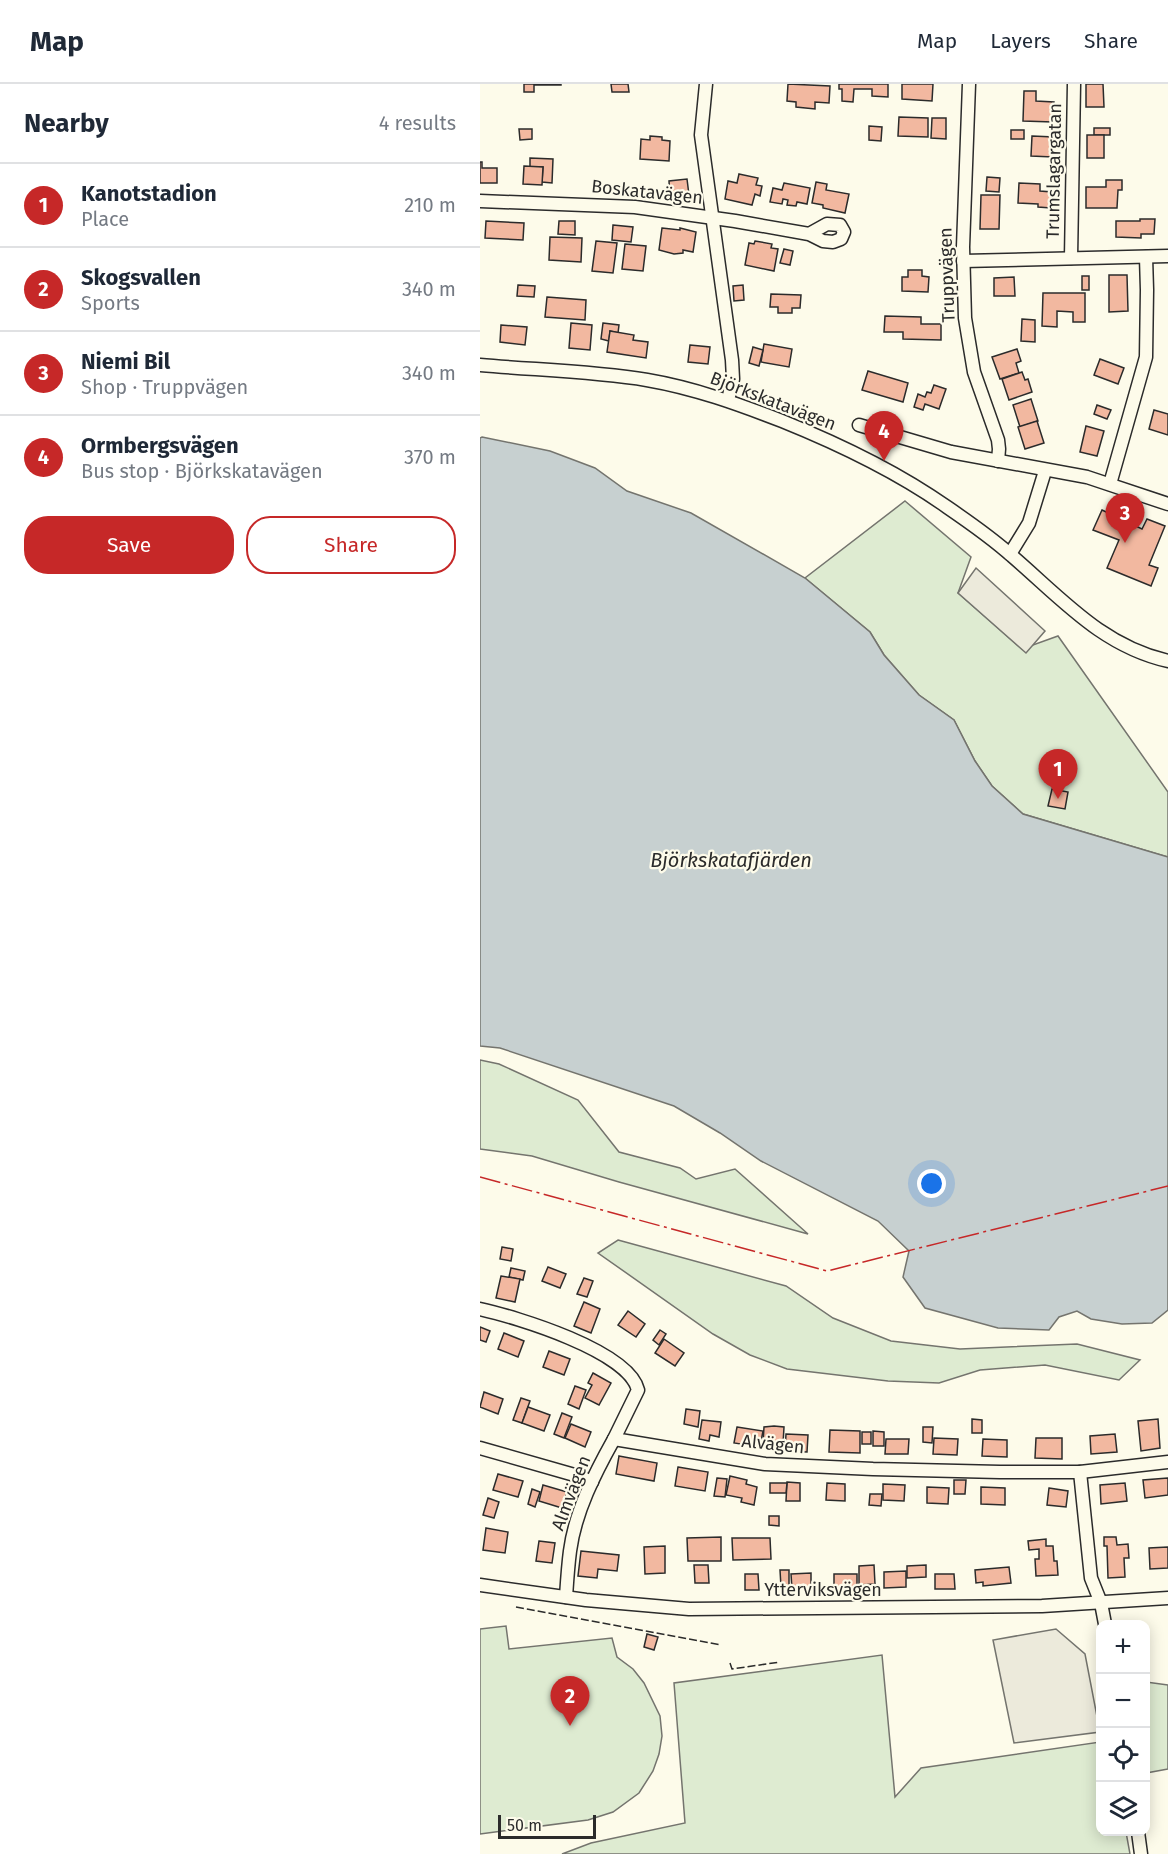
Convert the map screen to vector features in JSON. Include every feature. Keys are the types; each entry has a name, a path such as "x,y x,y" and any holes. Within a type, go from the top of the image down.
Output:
{"street":[{"path":"706,84 701,135 732,360 733,379 728,400"},
{"name":"Truppvägen","path":"969,84 963,261 965,318 978,388 998,440 998,461"},
{"name":"Trumslagargatan","path":"1071,258 1074,84"},
{"name":"Boskatavägen","path":"480,201 635,207 809,234"},
{"path":"1110,484 1146,357 1146,256"},
{"name":"Trumslagargatan","path":"963,261 1168,256"},
{"name":"Björkskatavägen","path":"480,365 647,380 728,400 819,436 864,458 940,502 1010,554 1097,630 1133,651 1168,661"},
{"path":"859,425 951,452 1075,475 1110,484 1168,504"},
{"path":"1010,554 1029,523 1045,471"},
{"path":"480,1309 511,1316 594,1348 630,1374 636,1381 638,1390 614,1439"},
{"name":"Alvägen","path":"614,1439 765,1464 1000,1472 1080,1472 1168,1462"},
{"name":"Almvägen","path":"566,1597 570,1549 579,1515 592,1482 614,1439"},
{"path":"480,1448 592,1482"},
{"path":"1080,1472 1091,1578 1101,1603 1104,1620"},
{"name":"Ytterviksvägen","path":"480,1585 689,1610 1042,1606 1168,1598"},
{"path":"1139,1836 1141,1854"}],"green space":[{"path":"905,501 971,557 958,593 1022,649 1058,636 1168,792 1168,857 1023,814 992,786 975,761 954,720 919,695 884,655 870,632 805,578"},
{"path":"480,1060 499,1064 578,1100 619,1152 680,1168 696,1179 735,1169 808,1234 532,1156 480,1149"},
{"path":"618,1240 786,1286 833,1318 891,1341 960,1349 1077,1344 1140,1360 1119,1380 1045,1365 980,1370 939,1383 888,1381 787,1369 750,1355 713,1334 598,1253"},
{"path":"506,1626 509,1649 612,1638 617,1657 633,1669 644,1683 660,1716 662,1736 659,1754 653,1771 639,1793 613,1812 588,1820 480,1834 480,1629"},
{"path":"882,1655 895,1797 921,1768 1096,1743 1096,1836 1127,1836 1130,1854 562,1854 591,1843 685,1823 674,1683"},
{"path":"1150,1683 1168,1685 1168,1769 1150,1772"}],"shaded area":[{"path":"976,568 1045,631 1026,653 958,593"},
{"path":"1056,1629 1085,1654 1096,1711 1096,1733 1014,1743 993,1640"}],"water":[{"name":"Björkskatafjärden","path":"480,438 550,451 595,468 627,491 691,513 805,578 870,632 884,655 919,695 954,720 975,761 992,786 1023,814 1168,857 1168,1310 1152,1323 1122,1324 1091,1319 1077,1311 1059,1317 1049,1330 998,1328 925,1308 903,1277 909,1251 878,1221 761,1161 674,1106 500,1048 480,1046"}],"building":[{"path":"524,84 561,85 534,85 534,92 524,92"},
{"path":"611,84 628,84 629,92 612,92"},
{"path":"788,84 830,86 829,103 815,102 815,109 796,107 796,102 787,101"},
{"path":"839,84 888,84 888,97 872,96 872,89 854,89 853,102 842,101 842,89 839,89"},
{"path":"902,84 933,84 932,101 902,99"},
{"path":"1086,84 1103,84 1104,107 1086,107"},
{"path":"1024,91 1036,91 1036,101 1054,102 1053,122 1023,121"},
{"path":"899,117 928,118 928,137 898,136"},
{"path":"932,118 946,118 946,139 931,138"},
{"path":"869,126 882,127 881,141 869,140"},
{"path":"1094,128 1110,128 1110,135 1094,135"},
{"path":"519,129 532,129 532,139 520,140"},
{"path":"1011,130 1024,130 1024,139 1011,139"},
{"path":"1087,135 1104,135 1104,158 1087,158"},
{"path":"650,136 662,137 662,140 670,141 669,161 640,159 641,139 650,140"},
{"path":"1032,136 1054,137 1053,157 1031,156"},
{"path":"530,158 553,159 552,183 542,182 543,167 530,167"},
{"path":"480,162 482,162 482,168 497,168 497,183 480,183"},
{"path":"524,166 543,167 542,185 523,184"},
{"path":"739,174 758,178 756,185 762,186 760,196 755,194 752,205 725,199 728,181 737,183"},
{"path":"987,177 1000,178 999,192 986,191"},
{"path":"687,179 689,195 670,197 669,181"},
{"path":"1106,180 1122,180 1122,190 1118,190 1117,208 1086,208 1086,187 1106,187"},
{"path":"816,182 827,184 826,190 849,194 845,213 812,203"},
{"path":"784,183 810,188 807,204 797,202 796,206 787,205 788,200 783,199 782,204 770,202 773,188 782,190"},
{"path":"1019,183 1040,184 1040,191 1052,192 1051,208 1038,207 1038,204 1018,203"},
{"path":"981,195 1000,195 999,229 980,229"},
{"path":"1140,219 1155,219 1154,234 1141,234 1141,238 1116,237 1116,221 1140,221"},
{"path":"486,221 524,223 523,240 485,238"},
{"path":"559,221 575,221 575,235 558,234"},
{"path":"613,225 633,227 631,242 612,240"},
{"path":"662,228 680,230 680,228 696,232 693,252 683,250 683,253 674,254 659,250"},
{"path":"550,237 582,238 581,262 549,260"},
{"path":"596,241 617,243 613,273 592,271"},
{"path":"755,241 772,244 771,248 778,249 774,271 745,265 749,243 754,244"},
{"path":"625,244 646,246 643,271 622,269"},
{"path":"784,249 793,251 790,265 780,263"},
{"path":"908,270 922,270 922,276 929,277 928,292 902,291 902,277 908,277"},
{"path":"1109,275 1127,275 1128,311 1109,312"},
{"path":"1082,276 1089,276 1089,290 1082,290"},
{"path":"1014,277 1015,296 994,296 994,278"},
{"path":"518,285 535,286 534,297 517,296"},
{"path":"743,285 744,300 734,301 733,286"},
{"path":"1043,293 1085,293 1085,322 1073,322 1073,312 1057,311 1057,327 1042,326"},
{"path":"771,294 801,295 800,308 792,308 792,313 778,313 778,307 770,307"},
{"path":"547,297 586,300 585,320 545,317"},
{"path":"885,316 921,317 921,324 941,324 941,340 903,339 903,332 884,332"},
{"path":"1022,319 1035,320 1035,342 1021,341"},
{"path":"571,323 592,325 590,350 569,348"},
{"path":"603,323 619,325 618,333 610,331 609,341 601,339"},
{"path":"501,325 527,327 525,345 500,342"},
{"path":"610,331 634,335 633,340 648,342 646,358 607,352"},
{"path":"764,344 792,349 789,367 761,362"},
{"path":"690,345 710,347 708,364 688,362"},
{"path":"753,347 763,350 759,366 749,363"},
{"path":"1017,349 1021,361 1016,363 1019,373 1000,379 992,357"},
{"path":"1100,359 1124,368 1118,384 1094,375"},
{"path":"868,371 908,383 903,402 862,390"},
{"path":"1022,372 1025,380 1028,379 1032,392 1009,400 1002,379"},
{"path":"934,385 946,389 939,409 925,404 923,410 914,407 918,394 925,397 927,392 931,393"},
{"path":"1031,399 1038,421 1020,427 1013,405"},
{"path":"1097,405 1111,410 1107,419 1094,414"},
{"path":"1154,410 1168,414 1168,435 1149,429"},
{"path":"1037,421 1044,443 1025,449 1018,427"},
{"path":"1086,426 1104,431 1097,456 1080,452"},
{"path":"1102,510 1142,529 1147,519 1165,526 1149,565 1158,568 1151,586 1107,568 1119,540 1093,530"},
{"path":"1052,789 1068,792 1065,809 1048,806"},
{"path":"502,1247 513,1249 511,1261 500,1259"},
{"path":"548,1267 566,1274 560,1288 542,1281"},
{"path":"511,1268 525,1271 523,1280 509,1277"},
{"path":"501,1276 520,1279 515,1302 496,1298"},
{"path":"584,1278 593,1281 587,1297 577,1294"},
{"path":"584,1302 600,1309 591,1333 574,1326"},
{"path":"628,1311 645,1324 636,1337 618,1325"},
{"path":"480,1327 490,1331 486,1342 480,1340"},
{"path":"660,1330 666,1334 659,1345 653,1340"},
{"path":"504,1333 524,1341 518,1357 498,1349"},
{"path":"664,1339 684,1353 675,1366 655,1353"},
{"path":"549,1351 570,1359 564,1375 543,1367"},
{"path":"593,1373 611,1383 599,1405 585,1398 592,1385 588,1383"},
{"path":"575,1386 586,1390 579,1409 568,1404"},
{"path":"484,1392 503,1399 498,1414 480,1407"},
{"path":"521,1398 530,1401 522,1423 513,1420"},
{"path":"528,1407 550,1415 544,1431 522,1423"},
{"path":"686,1409 700,1411 698,1427 684,1424"},
{"path":"562,1413 572,1417 564,1438 554,1434"},
{"path":"972,1419 982,1420 982,1433 972,1433"},
{"path":"1158,1419 1160,1448 1141,1451 1138,1421"},
{"path":"702,1420 721,1422 719,1437 710,1435 709,1441 699,1439"},
{"path":"571,1424 591,1432 585,1447 565,1438"},
{"path":"737,1427 763,1431 760,1447 734,1443"},
{"path":"764,1427 784,1427 783,1444 763,1443"},
{"path":"923,1427 933,1427 932,1443 923,1442"},
{"path":"830,1430 860,1431 860,1453 829,1452"},
{"path":"873,1431 884,1432 884,1446 873,1446"},
{"path":"862,1432 871,1432 871,1444 862,1444"},
{"path":"786,1434 808,1435 807,1452 785,1451"},
{"path":"1115,1434 1117,1452 1091,1454 1090,1436"},
{"path":"934,1438 958,1439 957,1455 933,1454"},
{"path":"1036,1438 1062,1438 1062,1459 1035,1458"},
{"path":"886,1439 909,1439 908,1454 885,1454"},
{"path":"983,1439 1007,1440 1007,1457 982,1456"},
{"path":"619,1456 657,1463 654,1481 616,1474"},
{"path":"678,1467 708,1472 705,1491 675,1486"},
{"path":"498,1474 523,1481 518,1497 493,1490"},
{"path":"730,1476 747,1480 746,1484 757,1487 754,1505 741,1502 742,1498 726,1495"},
{"path":"717,1478 727,1479 725,1497 714,1496"},
{"path":"1168,1478 1168,1495 1145,1498 1143,1480"},
{"path":"954,1480 966,1480 965,1494 954,1494"},
{"path":"787,1482 800,1483 800,1501 786,1501"},
{"path":"770,1483 787,1483 786,1493 770,1493"},
{"path":"827,1483 845,1484 845,1501 826,1500"},
{"path":"1125,1483 1127,1501 1101,1504 1100,1485"},
{"path":"883,1484 905,1485 904,1501 883,1500"},
{"path":"543,1485 567,1492 562,1508 539,1501"},
{"path":"927,1487 949,1488 948,1504 927,1503"},
{"path":"981,1487 1005,1488 1005,1505 981,1504"},
{"path":"1049,1488 1068,1491 1066,1507 1047,1505"},
{"path":"532,1489 540,1492 535,1507 528,1504"},
{"path":"870,1494 882,1494 881,1506 869,1505"},
{"path":"488,1498 499,1502 494,1518 483,1515"},
{"path":"769,1516 779,1516 779,1526 769,1525"},
{"path":"486,1528 508,1532 505,1553 483,1550"},
{"path":"721,1537 721,1561 688,1561 687,1538"},
{"path":"1104,1537 1116,1537 1117,1545 1128,1544 1129,1558 1124,1558 1125,1577 1108,1578 1107,1546 1104,1546"},
{"path":"732,1538 770,1538 771,1559 733,1560"},
{"path":"1046,1539 1046,1546 1053,1546 1058,1575 1036,1576 1035,1559 1039,1559 1039,1549 1029,1550 1028,1541"},
{"path":"539,1541 555,1543 552,1563 536,1561"},
{"path":"665,1546 665,1573 645,1574 644,1547"},
{"path":"1168,1547 1168,1568 1150,1569 1149,1548"},
{"path":"581,1551 619,1555 617,1571 598,1569 597,1578 578,1576"},
{"path":"694,1565 708,1565 709,1583 695,1583"},
{"path":"874,1565 875,1584 859,1585 859,1566"},
{"path":"926,1565 926,1577 907,1578 907,1566"},
{"path":"1009,1567 1011,1583 983,1586 983,1582 976,1583 975,1570"},
{"path":"780,1570 789,1570 789,1587 781,1587"},
{"path":"906,1571 906,1587 884,1588 884,1572"},
{"path":"811,1573 811,1589 792,1589 791,1574"},
{"path":"745,1574 758,1574 759,1590 745,1590"},
{"path":"834,1574 857,1574 857,1589 834,1589"},
{"path":"935,1574 954,1574 955,1589 935,1589"},
{"path":"647,1634 658,1637 654,1650 644,1647"}],"fence":[{"path":"516,1607 721,1645"},
{"path":"730,1663 732,1669 780,1662"}],"power":[{"path":"480,1177 827,1271 1168,1186"}],"place":[{"name":"Ormbergsvägen","path":"884,461"},
{"name":"Niemi Bil","path":"1125,543"},
{"name":"Kanotstadion","path":"1058,799"},
{"name":"Skogsvallen","path":"570,1726"}]}
